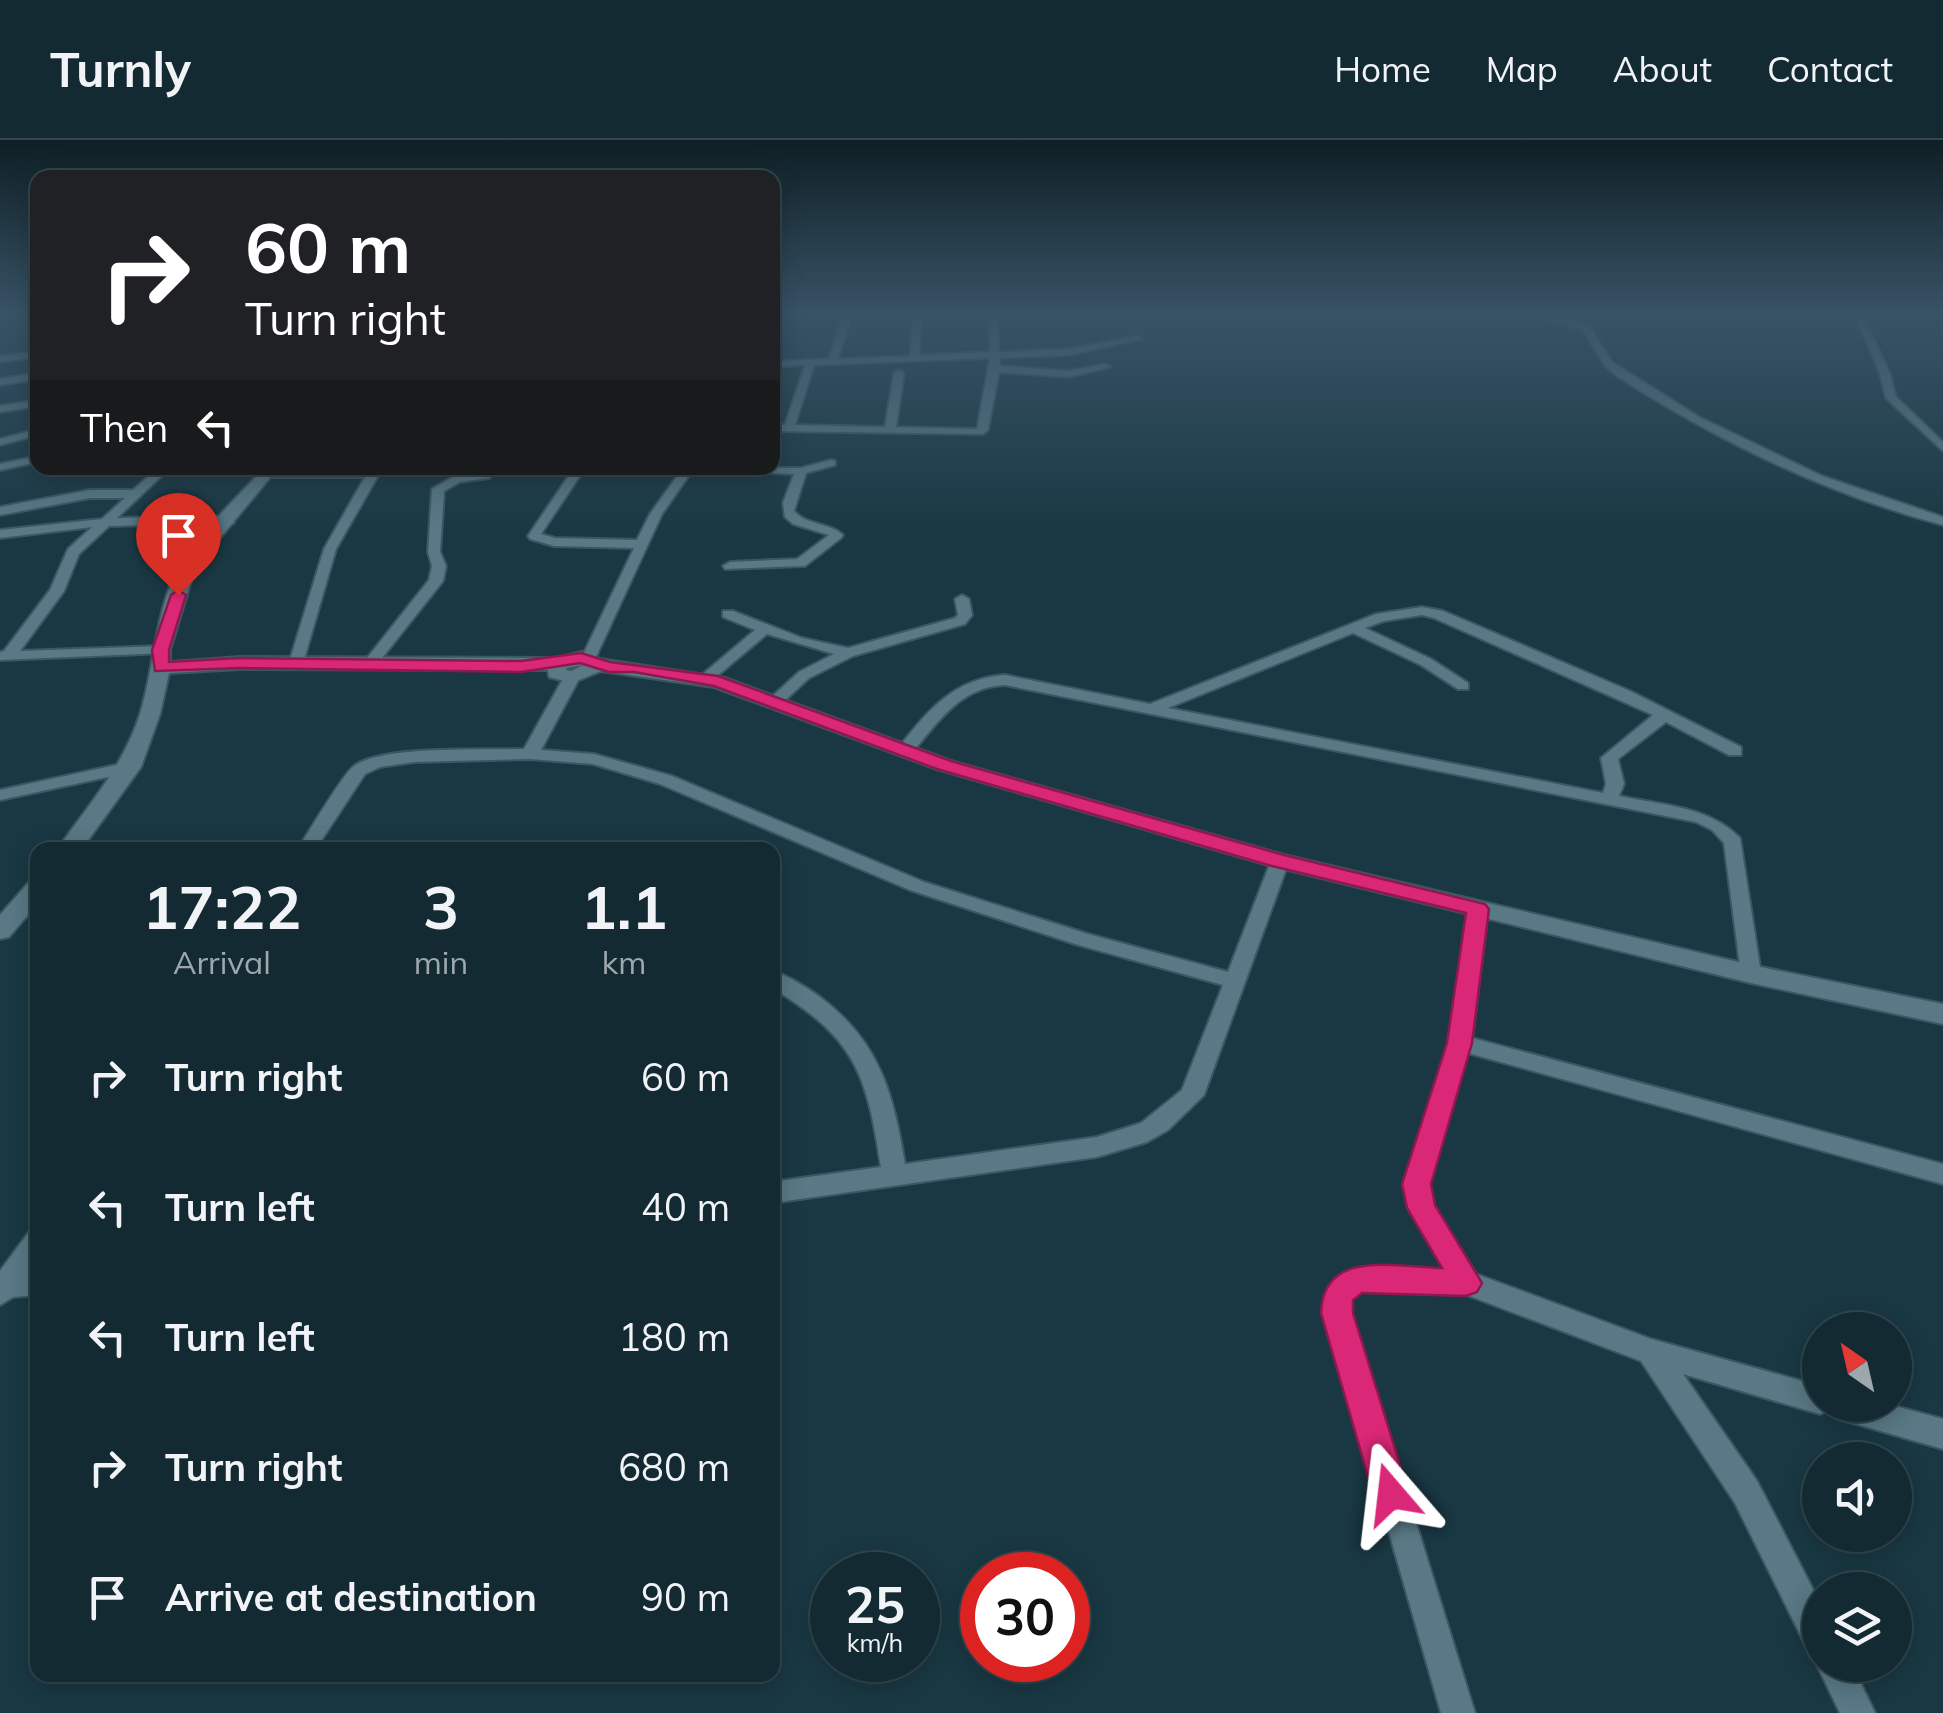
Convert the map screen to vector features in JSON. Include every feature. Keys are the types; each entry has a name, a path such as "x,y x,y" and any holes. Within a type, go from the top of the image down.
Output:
{"street":[{"path":"789,428 803,386"},
{"path":"890,430 897,386"},
{"path":"780,428 962,433 983,430 991,386"},
{"path":"1641,386 1732,439 1885,505 1943,521"},
{"path":"1888,386 1891,398 1943,448"},
{"path":"0,409 30,404"},
{"path":"0,442 30,434"},
{"path":"0,468 30,461"},
{"path":"780,470 801,471 831,462"},
{"path":"730,566 800,563 837,535 830,529 796,522 788,515 788,504 801,471"},
{"path":"5,656 57,592 73,552 156,475"},
{"path":"74,842 130,767 150,714 187,568 266,475"},
{"path":"296,663 330,550 373,475"},
{"path":"368,665 436,581 438,489 457,480 486,475"},
{"path":"574,475 534,536 554,542 643,544"},
{"path":"530,754 582,664 656,514 683,475"},
{"path":"0,512 90,494 136,494"},
{"path":"0,534 107,522 230,520"},
{"path":"774,702 804,675 848,652 960,621 965,615 962,599"},
{"path":"1151,709 1401,612 1438,614 1664,714 1735,751"},
{"path":"728,614 765,629 848,652"},
{"path":"1353,628 1426,662 1463,686"},
{"path":"705,679 765,629"},
{"path":"5,656 368,665 582,664 705,679 944,765 1280,861 1750,974 1943,1014"},
{"path":"905,750 961,688 976,680 1005,680 1701,818 1734,842 1750,974"},
{"path":"1609,800 1615,784 1608,758 1664,714"},
{"path":"311,842 359,770 366,766 414,757 530,754 594,759 666,780 917,886 1082,939 1233,981"},
{"path":"0,796 130,767"},
{"path":"780,1192 1140,1137 1167,1121 1192,1095 1280,861"},
{"path":"0,931 30,896"},
{"path":"1466,1283 1421,1208 1416,1184 1460,1043 1478,909"},
{"path":"780,983 837,1022 863,1049 883,1103 895,1175"},
{"path":"1460,1043 1943,1174"},
{"path":"2,1290 30,1251"},
{"path":"1458,1713 1337,1313 1337,1295 1347,1284 1362,1279 1466,1283 1652,1352 1802,1395"},
{"path":"2,1290 30,1284"},
{"path":"1652,1352 1746,1492 1802,1602"},
{"path":"1900,1422 1943,1434"},
{"path":"1842,1682 1858,1713"}],"route":[{"path":"178,595 160,650 161,668 240,663 521,666 559,664 581,658 609,667 634,667 718,682 944,765 1280,861 1478,909 1460,1043 1416,1184 1421,1208 1466,1283 1362,1279 1347,1284 1337,1295 1337,1313 1391,1494"}]}
